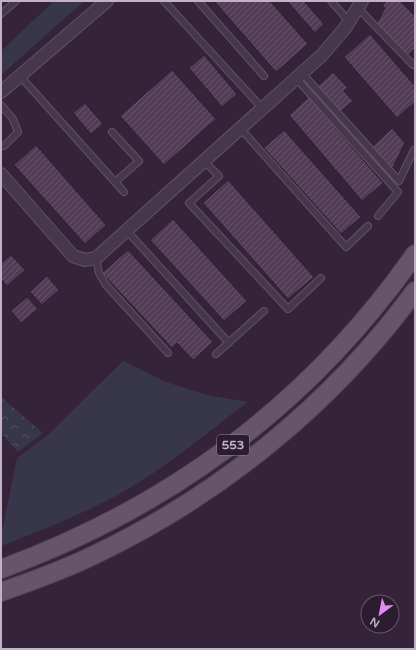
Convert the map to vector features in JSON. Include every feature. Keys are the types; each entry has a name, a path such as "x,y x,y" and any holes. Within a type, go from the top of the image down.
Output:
{"main road":[{"name":"553","path":"1,569 61,546 114,520 168,490 219,456 305,384 367,316 415,254"},
{"name":"553","path":"1,592 70,566 125,540 180,508 232,474 275,440 320,399 384,330 415,291"}],"street":[{"path":"1,92 107,1"},
{"path":"1,174 73,256 85,260 96,258 335,41 360,4"}],"lane":[{"path":"1,14 16,1"},
{"path":"164,1 262,108"},
{"path":"198,1 264,76"},
{"path":"331,1 349,21"},
{"path":"360,4 413,65 415,63"},
{"path":"299,75 399,181 414,150"},
{"path":"299,75 398,192 378,216"},
{"path":"20,76 124,192"},
{"path":"1,105 13,119 18,132 4,146"},
{"path":"240,128 346,247 368,226"},
{"path":"112,132 138,161 115,182"},
{"path":"204,161 219,176 189,203 288,309 321,278"},
{"path":"127,231 229,343"},
{"path":"96,258 99,273 106,285 168,353"},
{"path":"216,354 264,311"}],"green space":[{"path":"54,1 84,1 1,75 1,51"},
{"path":"123,361 166,382 207,395 248,402 162,467 126,490 95,507 1,546 1,536 17,458 49,434"},
{"path":"1,397 43,433 18,452 1,433"}],"building":[{"path":"214,1 270,1 308,44 276,72"},
{"path":"287,1 304,1 324,24 315,33"},
{"path":"387,1 400,1 415,16 415,48 406,57 377,23 385,8 382,5"},
{"path":"370,34 415,86 415,102 397,118 344,57"},
{"path":"204,55 237,94 222,107 189,68"},
{"path":"172,70 216,119 164,165 120,116"},
{"path":"333,72 348,88 344,91 353,101 340,112 317,87"},
{"path":"309,97 383,183 362,201 289,115"},
{"path":"85,103 103,124 91,134 73,113"},
{"path":"392,128 405,143 392,169 372,147"},
{"path":"284,130 361,217 341,234 264,148"},
{"path":"36,145 106,225 85,244 14,165"},
{"path":"228,180 314,277 288,299 203,203"},
{"path":"173,219 247,301 224,321 150,240"},
{"path":"128,250 213,342 193,360 177,343 172,348 102,273"},
{"path":"11,255 25,270 7,286 1,279 1,263"},
{"path":"47,276 59,290 42,305 30,292"},
{"path":"27,297 38,309 21,323 11,311"}]}
